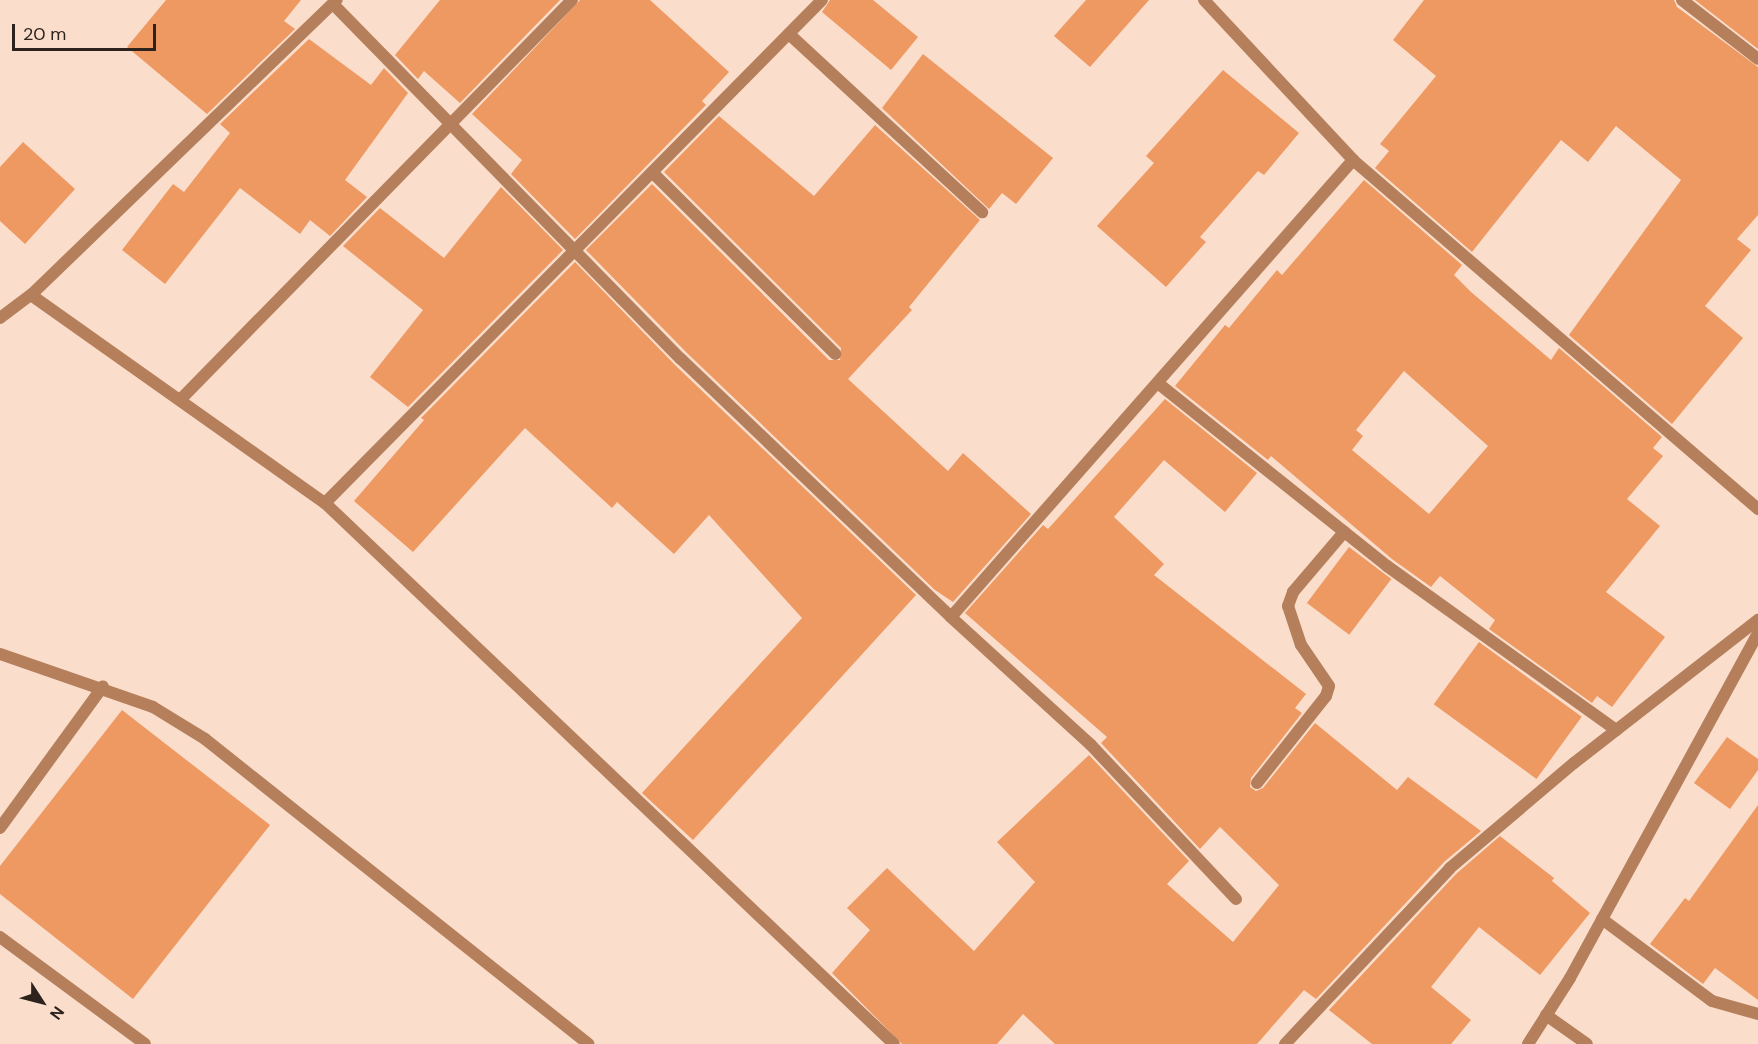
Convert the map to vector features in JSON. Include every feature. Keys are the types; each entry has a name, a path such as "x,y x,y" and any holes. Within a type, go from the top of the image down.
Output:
{"street":[{"path":"180,400 449,122 572,0"},
{"path":"325,503 578,251 822,0"},
{"path":"1204,0 1353,160 1758,509"},
{"path":"1682,0 1758,59"},
{"path":"0,318 31,295 335,2 681,359 951,617 1091,745 1236,899"},
{"path":"789,34 982,212"},
{"path":"951,617 1159,384 1353,160"},
{"path":"653,173 835,354"},
{"path":"31,295 325,503 894,1044"},
{"path":"1159,384 1344,532 1616,730"},
{"path":"1257,783 1326,696 1329,686 1301,645 1288,606 1293,592 1344,532"},
{"path":"1285,1044 1449,868 1616,730 1758,620"},
{"path":"1528,1044 1602,919 1758,633"},
{"path":"0,654 103,686 153,707 205,739 588,1044"},
{"path":"0,828 103,686"},
{"path":"1602,919 1712,1000 1758,1014"},
{"path":"0,937 145,1044"},
{"path":"1546,1016 1587,1044"}],"building":[{"path":"166,0 301,0 284,21 295,29 207,114 127,47"},
{"path":"440,0 560,0 460,103 424,71 418,79 395,55"},
{"path":"580,0 650,0 729,72 702,101 706,105 575,239 511,174 522,160 472,114"},
{"path":"830,0 873,0 918,37 891,70 822,12"},
{"path":"1086,0 1149,0 1090,67 1054,36"},
{"path":"1424,0 1674,0 1677,7 1758,67 1758,215 1737,239 1751,250 1705,306 1743,338 1672,424 1569,335 1681,180 1616,126 1588,162 1561,140 1472,252 1375,168 1389,151 1380,144 1436,76 1393,40"},
{"path":"1695,0 1758,0 1758,49"},
{"path":"309,39 371,85 384,68 408,93 345,180 367,197 330,236 310,220 300,234 240,188 165,284 122,250 173,184 184,192 230,133 220,124"},
{"path":"923,54 1053,158 1016,204 1002,193 989,209 882,108"},
{"path":"1223,70 1299,133 1264,175 1258,171 1200,237 1206,242 1166,287 1097,226 1154,163 1146,156"},
{"path":"719,116 814,196 875,125 980,220 909,307 912,310 848,379 948,471 963,453 1031,514 953,602 935,590 687,353 586,250 652,184 829,360 840,360 841,348 664,172"},
{"path":"23,142 75,189 25,244 0,221 0,167"},
{"path":"1364,180 1462,265 1454,275 1471,292 1551,360 1559,348 1662,437 1653,448 1663,456 1627,499 1660,526 1606,592 1665,637 1612,707 1597,696 1592,703 1489,629 1495,620 1440,576 1431,587 1392,559 1271,456 1268,460 1175,386 1225,325 1229,328 1277,270 1282,275","holes":["1404,371 1488,446 1429,514 1352,450 1363,436 1356,430"]},
{"path":"501,187 563,250 408,407 370,377 423,310 343,246 380,208 444,258"},
{"path":"575,262 675,365 916,595 693,840 642,793 802,618 709,515 674,554 617,502 612,508 525,428 413,552 354,501 424,420 421,418"},
{"path":"1165,399 1257,473 1225,512 1164,460 1114,517 1164,564 1154,575 1306,694 1295,708 1302,713 1251,778 1250,787 1256,791 1263,788 1315,723 1397,790 1408,777 1481,831 1444,862 1316,999 1304,990 1257,1044 1055,1044 1023,1014 997,1044 902,1044 832,973 870,930 847,908 887,868 974,951 1035,882 997,842 1089,755 1189,861 1167,884 1233,942 1279,885 1220,827 1200,849 1101,743 1107,737 965,613 1043,525 1048,529"},
{"path":"1349,547 1391,579 1349,635 1307,603"},
{"path":"1479,642 1582,717 1536,779 1434,704"},
{"path":"122,710 270,825 133,999 0,894 0,866"},
{"path":"1727,737 1758,759 1758,770 1730,809 1694,783"},
{"path":"1758,805 1758,1000 1715,968 1703,984 1650,944 1685,898 1689,901"},
{"path":"1500,836 1554,878 1552,881 1590,913 1540,975 1479,927 1431,987 1471,1020 1451,1044 1372,1044 1329,1010 1456,874"}]}
